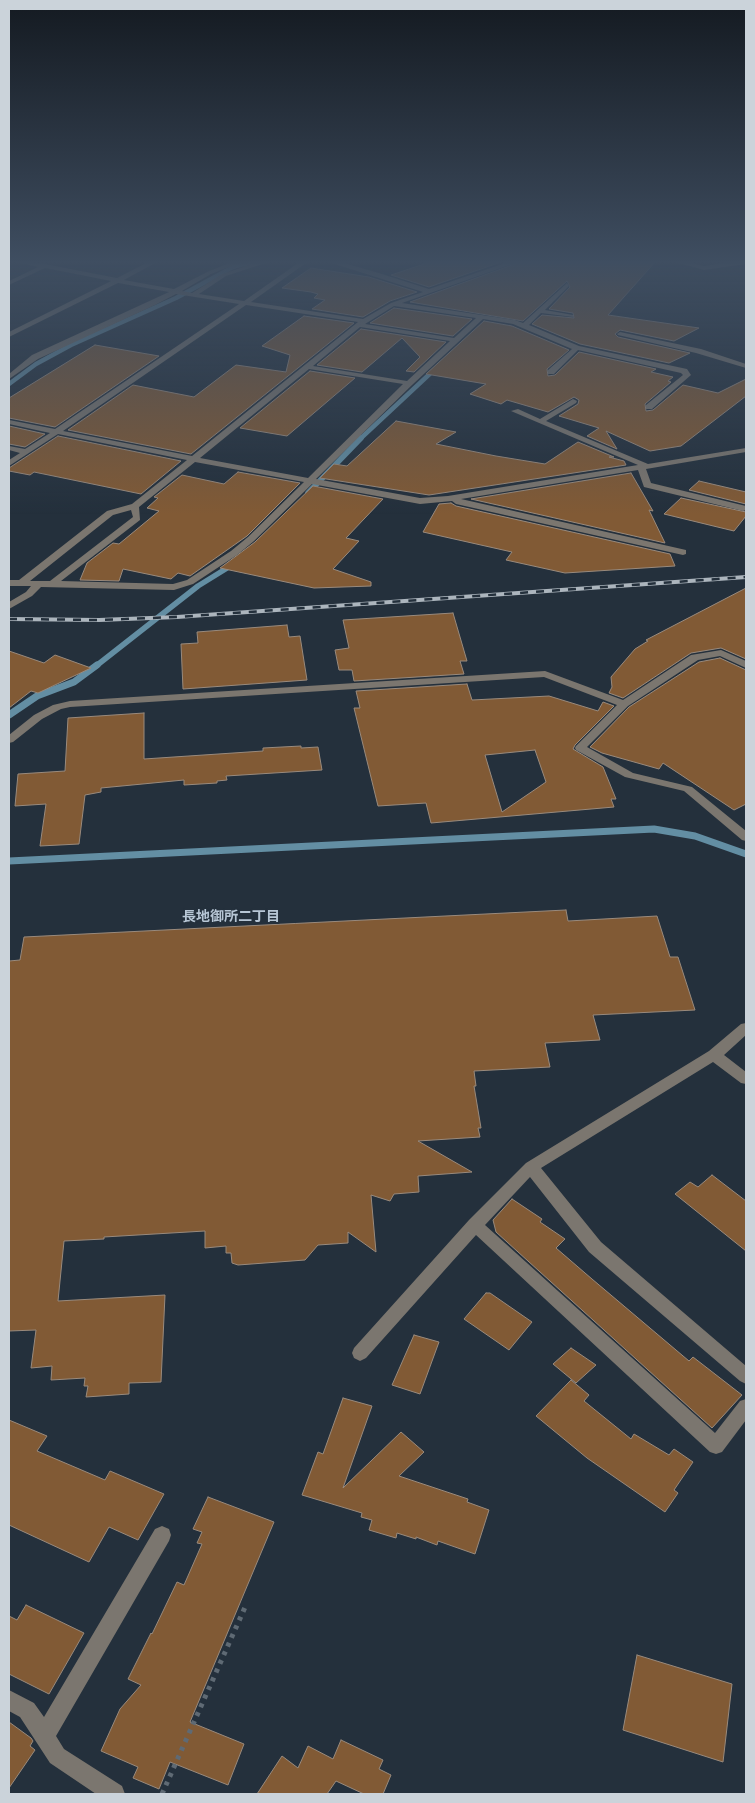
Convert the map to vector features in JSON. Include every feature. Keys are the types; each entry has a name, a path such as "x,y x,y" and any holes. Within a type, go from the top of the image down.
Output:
{"street":[{"path":"9,377 35,357 61,345"},
{"path":"9,464 180,345"},
{"path":"20,584 110,513 135,506 334,345"},
{"path":"9,583 51,586 174,587 190,582 251,539 308,481 450,345"},
{"path":"570,345 684,371 687,375 649,407"},
{"path":"671,345 698,351 746,366"},
{"path":"551,372 577,348"},
{"path":"308,367 409,383"},
{"path":"540,422 573,401"},
{"path":"516,411 644,467"},
{"path":"9,422 308,481 420,500 448,499 746,450"},
{"path":"9,448 26,452"},
{"path":"644,467 647,484 742,508"},
{"path":"448,499 682,552"},
{"path":"51,586 137,518 135,506"},
{"path":"9,606 29,594 38,585"},
{"path":"746,664 721,653 695,657 624,704 580,748 629,775 688,789 746,837"},
{"path":"9,740 38,717 57,707 70,704 545,674 624,704"},
{"path":"360,1353 475,1225 531,1166 714,1055 746,1028"},
{"path":"714,1055 746,1079"},
{"path":"531,1166 595,1246 746,1376"},
{"path":"475,1225 716,1446 746,1407"},
{"path":"44,1736 162,1535"},
{"path":"9,1700 27,1710 57,1756 114,1794"}],"path":[{"path":"162,1794 246,1605"}],"building":[{"path":"95,345 159,356 55,427 9,418 9,398"},
{"path":"326,345 191,454 68,430 133,385 194,397 236,365 286,372 290,355 262,346"},
{"path":"341,345 394,345 362,372 317,365"},
{"path":"409,345 443,345 414,372 406,371 420,357"},
{"path":"458,345 557,345 569,350 547,369 548,376 555,375 579,352 656,369 651,372 673,377 668,381 671,382 645,404 646,411 653,410 683,385 718,393 746,379 746,396 681,446 650,451 606,431 617,449 587,436 599,428 559,416 578,404 579,400 574,397 548,412 507,400 501,404 470,394 486,384 426,374"},
{"path":"585,345 655,345 690,353 669,363"},
{"path":"310,371 355,378 287,436 240,428"},
{"path":"396,421 456,432 436,444 496,456 545,464 578,442 614,457 609,457 624,461 626,465 429,495 320,478 334,464 347,466"},
{"path":"9,426 45,434 25,447 9,444"},
{"path":"58,436 181,461 141,494 34,472 30,475 9,471 9,468"},
{"path":"238,472 300,483 247,536 190,576 178,573 171,579 123,569 119,581 80,580 87,563 113,543 119,544 159,511 147,508 158,498 154,497 182,475 224,484"},
{"path":"631,473 653,511 649,510 665,543 471,499"},
{"path":"699,481 746,492 746,504 689,490"},
{"path":"313,486 383,499 346,538 359,541 333,569 371,582 371,586 314,588 220,568 255,542"},
{"path":"681,498 746,512 746,516 734,531 664,514"},
{"path":"451,503 456,506 670,554 675,566 565,573 506,560 512,552 423,532 439,504"},
{"path":"746,588 746,659 721,648 691,653 623,698 609,693 612,687 611,677 635,649 648,641 646,640"},
{"path":"453,613 467,661 460,661 464,674 354,681 352,670 339,670 335,650 349,648 343,620"},
{"path":"287,625 289,637 300,636 307,680 183,689 181,644 198,643 197,632"},
{"path":"9,651 44,663 55,655 91,668 38,693 31,691 9,708"},
{"path":"720,658 746,670 746,804 734,810 663,763 659,769 602,753 590,747 629,707 699,662"},
{"path":"467,684 472,700 549,696 598,711 603,702 614,706 573,749 603,767 616,799 611,799 614,807 431,823 426,803 378,806 354,708 360,708 356,691","holes":["535,750 546,782 502,812 485,755"]},
{"path":"144,713 144,759 263,751 263,748 318,747 322,770 226,776 227,780 217,781 217,783 184,785 184,780 101,788 101,792 85,795 79,844 40,846 46,804 15,806 18,774 65,771 68,718"},
{"path":"566,910 568,921 657,916 670,957 678,957 695,1010 593,1015 600,1040 545,1043 550,1067 474,1071 476,1086 474,1086 481,1128 478,1128 480,1137 418,1141 472,1172 418,1176 419,1192 394,1194 390,1201 371,1195 376,1252 348,1232 348,1243 318,1245 305,1260 238,1265 232,1263 231,1253 226,1253 226,1246 205,1248 205,1231 64,1241 58,1301 165,1295 161,1382 129,1383 129,1394 86,1397 88,1386 84,1386 85,1378 51,1380 52,1366 31,1368 36,1330 9,1331 9,961 20,960 24,937"},
{"path":"712,1175 746,1201 746,1251 675,1194 690,1182 698,1187"},
{"path":"512,1199 542,1219 540,1222 565,1239 556,1248 592,1279 689,1361 693,1357 742,1395 712,1428 496,1232 493,1220"},
{"path":"486,1293 490,1293 532,1322 509,1350 464,1319"},
{"path":"414,1335 439,1342 420,1394 392,1385"},
{"path":"571,1348 596,1365 576,1383 553,1364"},
{"path":"571,1380 589,1395 584,1401 631,1439 634,1434 669,1455 674,1449 693,1462 674,1490 678,1493 665,1512 587,1458 536,1416"},
{"path":"343,1398 372,1406 343,1488 401,1432 424,1452 399,1476 468,1499 467,1502 489,1510 475,1554 438,1541 437,1545 416,1537 416,1539 397,1533 396,1538 369,1530 372,1520 361,1517 362,1513 302,1495 318,1452 323,1454"},
{"path":"9,1420 47,1436 37,1451 105,1480 110,1471 164,1494 138,1540 109,1527 89,1562 9,1525"},
{"path":"208,1497 274,1522 190,1722 244,1744 228,1785 170,1762 159,1789 133,1778 138,1767 101,1751 120,1709 141,1685 128,1679 177,1582 184,1585 202,1544 197,1543 202,1532 193,1529"},
{"path":"26,1605 84,1633 49,1694 9,1674 9,1616 17,1620"},
{"path":"637,1655 732,1684 723,1762 623,1730"},
{"path":"9,1722 31,1738 33,1741 30,1746 35,1750 9,1788"},
{"path":"341,1740 383,1760 379,1769 391,1775 383,1794 364,1794 336,1781 327,1794 257,1794 282,1756 298,1768 308,1746 333,1759"}],"waterway":[{"path":"9,384 36,364 71,345"},
{"path":"360,439 435,369"},
{"path":"308,493 360,439"},
{"path":"96,666 198,586 232,565"},
{"path":"9,715 37,696 74,682 97,665"},
{"path":"9,861 654,829 695,836 746,854"}],"railway":[{"path":"9,619 99,620 177,617 746,577"}],"district":[{"name":"長地御所二丁目","path":"231,917"}]}
